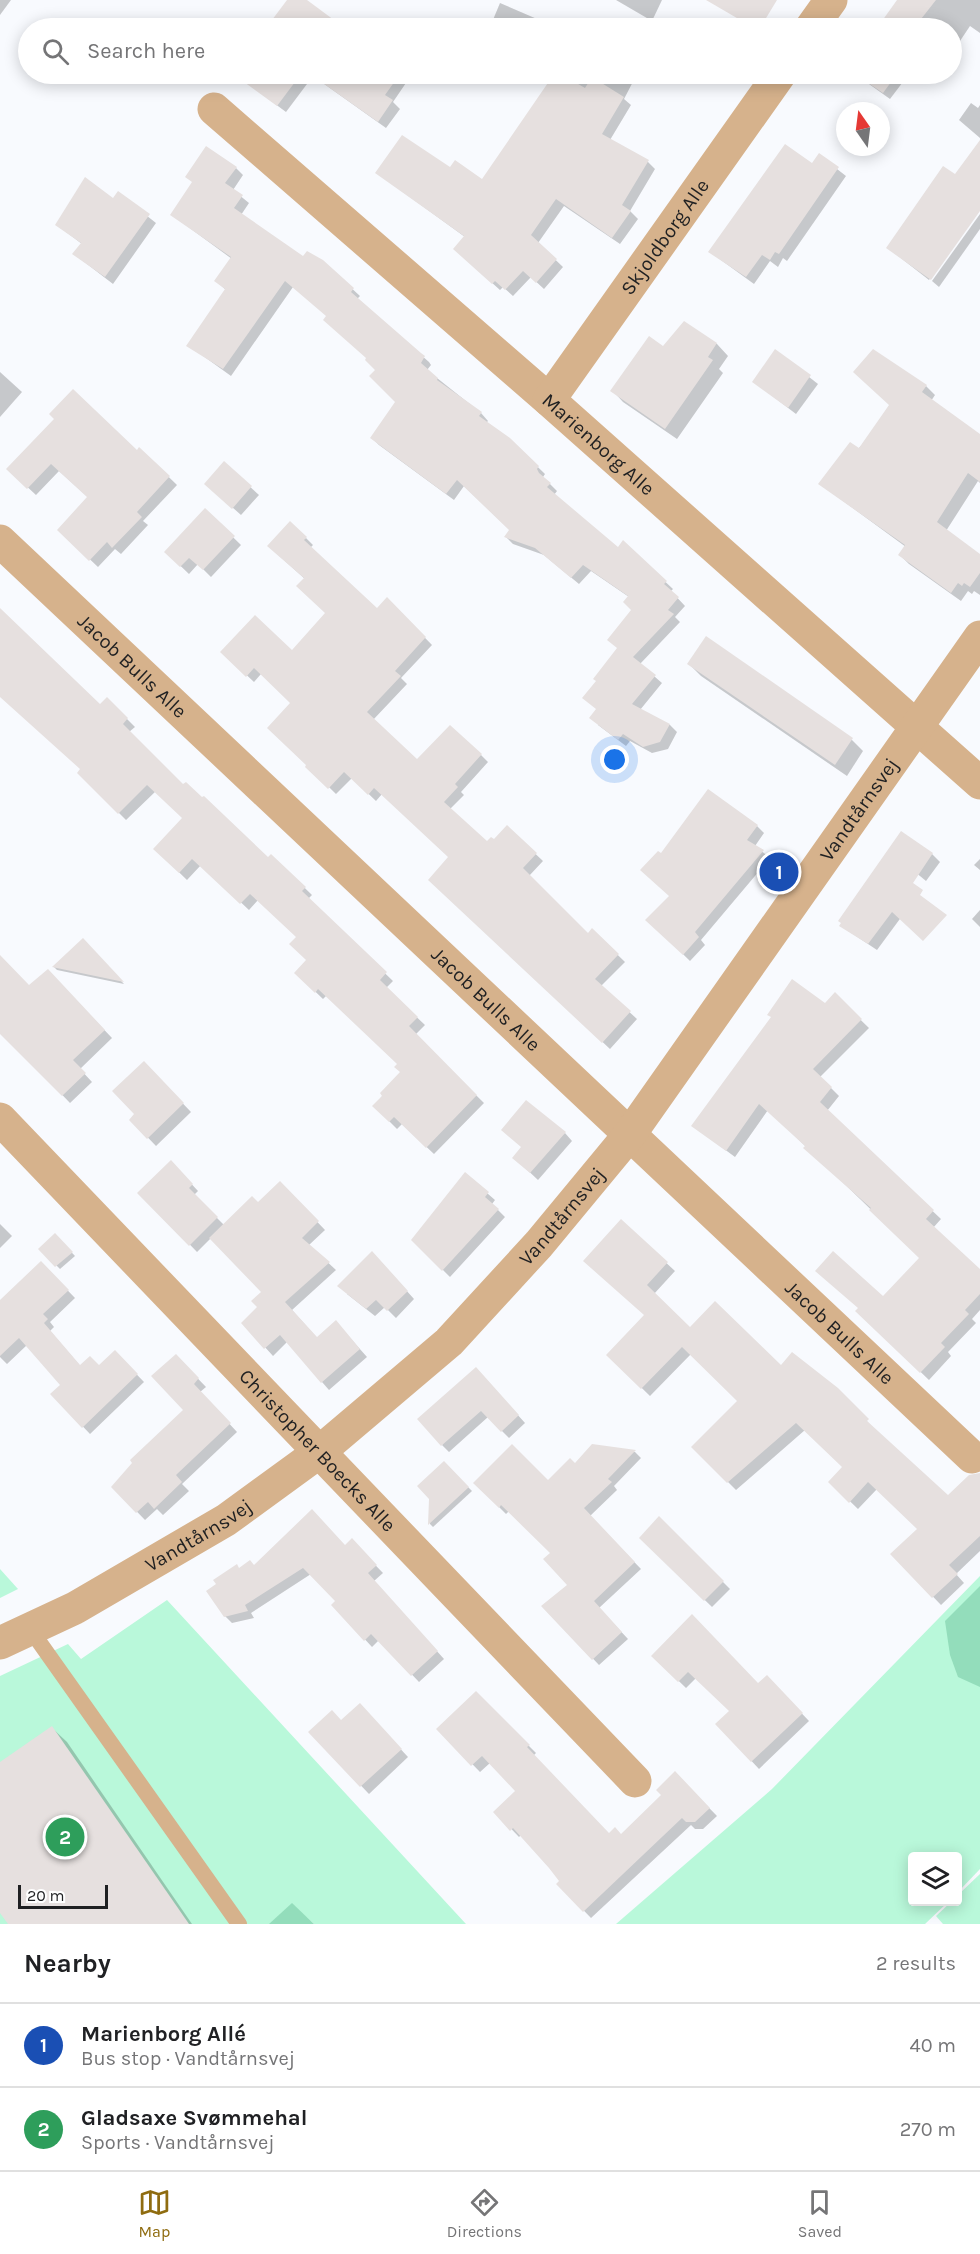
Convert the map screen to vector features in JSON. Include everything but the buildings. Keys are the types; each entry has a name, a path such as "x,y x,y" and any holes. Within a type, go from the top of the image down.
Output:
{"street":[{"path":"818,18 831,0"},
{"name":"Skjoldborg Alle","path":"549,400 773,84"},
{"name":"Marienborg Alle","path":"214,109 549,400 980,783"},
{"name":"Jacob Bulls Alle","path":"0,541 972,1457"},
{"name":"Vandtårnsvej","path":"0,1643 75,1608 165,1558 226,1520 318,1453 449,1342 539,1244 630,1134 980,637"},
{"name":"Christopher Boecks Alle","path":"0,1119 634,1781"}],"lane":[{"path":"30,1629 239,1924"}],"green space":[{"path":"0,1569 18,1589 0,1598"},
{"path":"980,1576 980,1869 962,1888 962,1852 908,1852 908,1906 944,1906 925,1924 616,1924 772,1789"},
{"path":"980,1586 980,1687 958,1677 950,1655 945,1621"},
{"path":"167,1600 466,1924 314,1924 302,1913 312,1924 0,1924 0,1676 68,1644 81,1659"},
{"path":"980,1874 980,1924 943,1924 936,1916 947,1906 962,1906 962,1891"},
{"path":"292,1903 314,1924 269,1924"}],"place":[{"name":"Marienborg Allé","path":"779,872"},
{"name":"Gladsaxe Svømmehal","path":"65,1837"}]}
